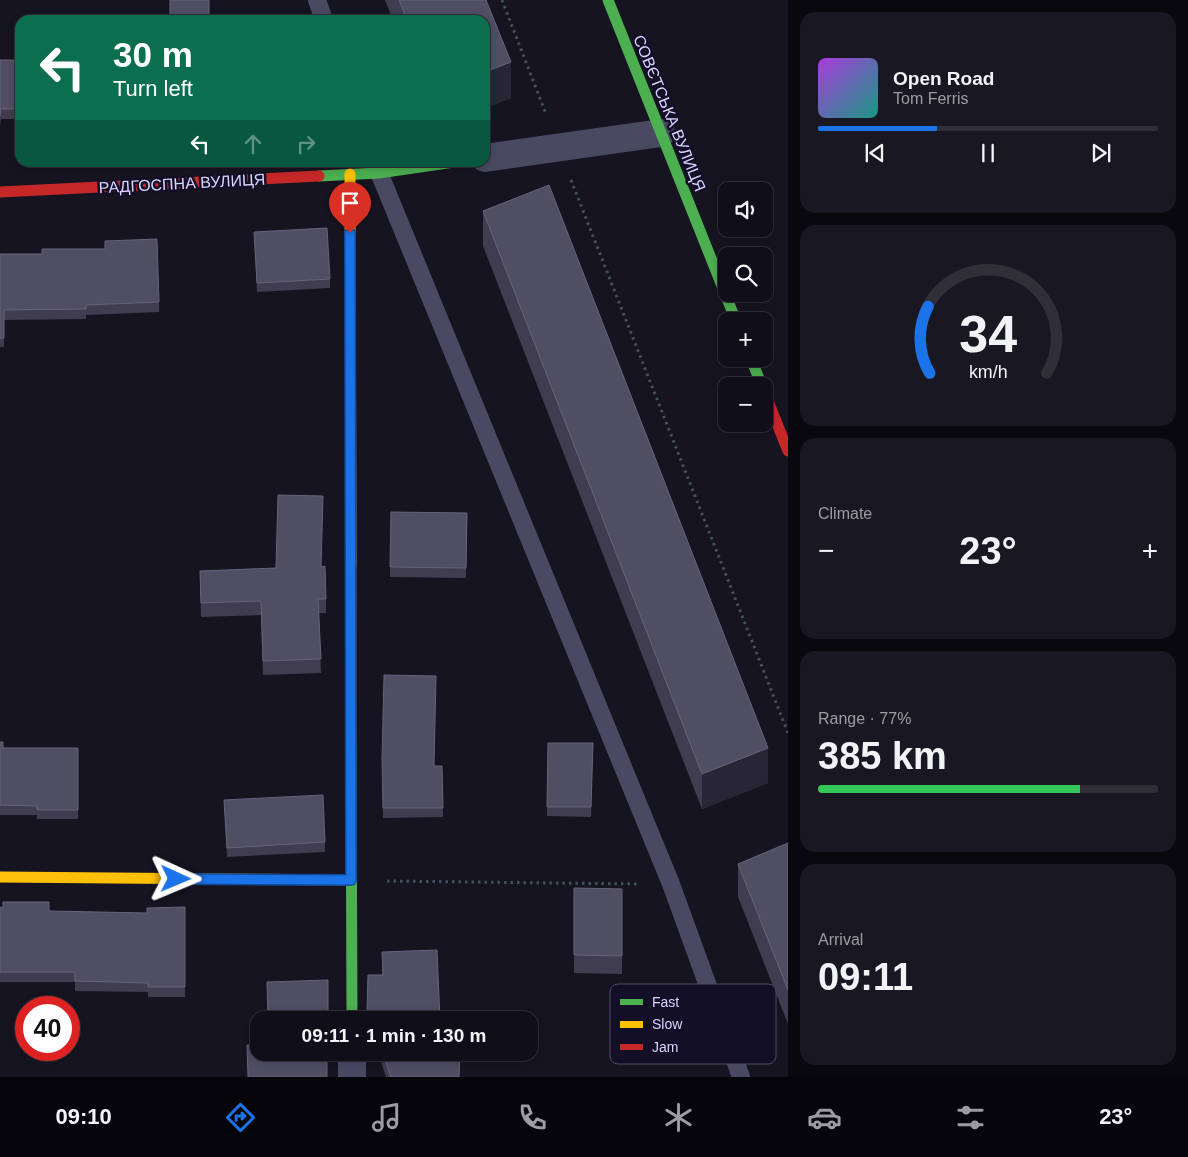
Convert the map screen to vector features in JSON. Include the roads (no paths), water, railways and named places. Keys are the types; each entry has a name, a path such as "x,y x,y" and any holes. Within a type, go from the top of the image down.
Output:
{"street":[{"name":"СОВЄТСЬКА ВУЛИЦЯ","path":"608,0 732,312"},
{"path":"490,157 661,133"},
{"name":"РАДГОСПНА ВУЛИЦЯ","path":"0,192 350,174 390,167"},
{"path":"350,174 352,1011"},
{"path":"773,414 788,452"},
{"path":"0,877 351,880"},
{"path":"352,1061 352,1077"}],"lane":[{"path":"317,0 322,15"},
{"path":"377,168 671,884 707,984"},
{"path":"736,1064 741,1077"}]}
